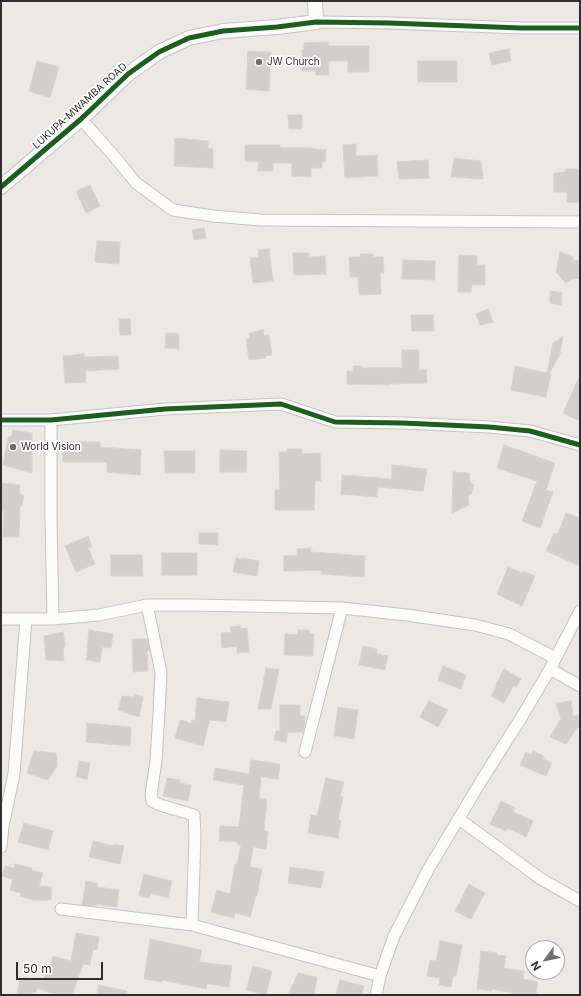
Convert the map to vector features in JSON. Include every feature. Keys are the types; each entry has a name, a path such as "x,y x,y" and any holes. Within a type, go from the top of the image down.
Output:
{"street":[{"path":"315,1 316,22 520,28 580,28"},
{"name":"LUKUPA-MWAMBA ROAD","path":"1,187 81,119 128,74 159,52 189,38 223,31 277,27 316,22"},
{"path":"81,119 136,183 173,210 213,216 261,220 580,222"},
{"path":"1,420 51,420 165,409 281,404 335,422 403,423 530,431 580,445"},
{"path":"51,420 53,619"},
{"path":"147,605 161,672 160,713 151,796 152,802 194,815 195,836 192,925"},
{"path":"1,619 53,619 99,615 147,605 342,608 407,615 475,625 509,634 556,658"},
{"path":"305,752 342,608"},
{"path":"376,995 380,976 394,936 429,868 550,669 580,611"},
{"path":"1,847 3,826 14,774 26,620"},
{"path":"550,669 580,686"},
{"path":"459,819 541,879 580,901"},
{"path":"62,909 192,925 380,976"}],"building":[{"path":"328,42 328,46 369,46 369,72 348,72 348,61 328,61 329,75 316,75 316,71 302,71 302,50 304,50 304,43"},
{"path":"509,49 511,61 492,65 489,53"},
{"name":"JW Church","path":"248,51 271,52 269,91 246,89"},
{"path":"37,61 59,67 50,98 29,91"},
{"path":"418,61 457,61 457,82 418,82"},
{"path":"288,115 302,115 302,129 289,129"},
{"path":"175,138 208,141 208,148 213,149 213,168 174,166"},
{"path":"356,144 356,156 377,155 378,176 345,178 343,145"},
{"path":"245,145 280,145 280,148 309,148 326,150 325,162 322,162 322,168 311,168 311,177 292,176 292,163 273,163 273,171 258,171 259,162 245,161"},
{"path":"454,158 481,161 483,179 451,177"},
{"path":"428,160 429,178 399,179 397,162"},
{"path":"566,169 578,169 579,172 580,171 579,203 567,202 567,192 554,192 554,173 565,172"},
{"path":"90,185 100,206 86,213 76,191"},
{"path":"204,228 206,238 194,240 192,230"},
{"path":"97,241 120,242 119,264 95,262"},
{"path":"269,249 273,281 253,283 250,258 259,257 258,250"},
{"path":"560,252 573,257 573,261 580,260 580,279 574,278 566,283 556,272"},
{"path":"293,253 309,253 309,257 325,256 326,274 294,275"},
{"path":"360,254 373,254 373,257 383,257 384,273 380,273 381,294 359,295 358,277 350,277 349,257 361,257"},
{"path":"459,255 477,256 477,265 485,265 485,285 472,285 471,292 458,292"},
{"path":"403,260 435,261 435,280 402,279"},
{"path":"550,291 562,293 561,305 550,303"},
{"path":"488,309 493,322 480,325 476,314"},
{"path":"411,315 433,315 434,331 412,331"},
{"path":"119,319 130,319 131,335 120,335"},
{"path":"263,330 264,336 269,335 272,355 265,356 265,358 249,360 246,339 250,338 249,333"},
{"path":"166,333 179,334 179,349 165,348"},
{"path":"563,336 560,354 549,374 551,374 546,397 511,390 515,366 547,373 553,343"},
{"path":"402,350 419,350 419,370 426,370 427,383 389,385 347,384 347,371 353,371 353,366 362,366 362,368 402,368"},
{"path":"84,354 84,357 118,356 119,369 85,371 86,382 65,383 63,356"},
{"path":"580,375 580,421 563,413"},
{"path":"13,430 32,433 32,473 3,465 8,438 12,435"},
{"path":"63,442 100,442 100,447 141,450 140,475 107,472 107,462 63,462"},
{"path":"504,445 555,463 546,490 553,492 540,528 522,521 537,481 497,468"},
{"path":"287,449 302,449 302,454 320,453 321,481 315,481 314,510 275,510 275,490 280,490 279,452 287,452"},
{"path":"220,450 247,451 246,472 220,472"},
{"path":"164,451 195,451 195,473 165,473"},
{"path":"392,465 427,469 423,491 378,487 377,497 341,494 342,475 392,479"},
{"path":"453,472 469,473 470,483 474,485 471,494 468,495 469,505 452,513"},
{"path":"1,483 20,485 19,493 24,495 22,506 20,506 19,537 3,537 4,511 1,511"},
{"path":"566,513 580,518 580,566 546,551 554,533 558,534"},
{"path":"199,533 218,533 218,545 199,544"},
{"path":"88,536 92,547 88,548 95,564 76,572 65,546"},
{"path":"311,548 311,552 365,556 364,577 321,574 321,570 284,571 284,556 297,555 297,549"},
{"path":"162,553 197,553 197,575 162,575"},
{"path":"111,555 142,555 143,576 111,576"},
{"path":"236,558 259,561 257,576 233,572"},
{"path":"508,567 522,573 523,571 535,576 522,606 497,594"},
{"path":"240,626 240,629 247,628 249,652 237,653 237,646 222,648 221,633 231,632 230,627"},
{"path":"89,630 113,634 111,648 102,647 100,662 86,660"},
{"path":"298,630 309,630 309,633 314,634 313,656 284,655 285,634 298,635"},
{"path":"63,632 65,645 63,650 64,661 46,660 44,636"},
{"path":"132,639 147,639 150,651 147,651 148,671 133,672"},
{"path":"363,646 377,649 376,654 388,656 385,670 359,665"},
{"path":"443,666 466,675 461,689 438,680"},
{"path":"266,668 279,670 271,709 258,709"},
{"path":"504,669 521,679 516,687 514,685 504,703 491,696"},
{"path":"135,694 143,697 139,717 118,710 122,696 133,697"},
{"path":"197,698 229,702 226,722 210,720 203,746 175,738 180,720 191,723 192,720 195,721"},
{"path":"429,701 448,710 438,727 420,717"},
{"path":"571,701 573,716 580,715 580,727 577,728 566,744 550,737 561,719 556,703"},
{"path":"280,705 300,705 300,716 305,716 303,732 288,732 286,742 274,740 276,731 280,731"},
{"path":"338,707 358,710 354,739 334,736"},
{"path":"87,723 131,727 130,746 86,742"},
{"path":"34,751 56,753 57,766 48,780 27,773"},
{"path":"533,751 544,756 543,759 552,763 546,776 520,765 526,752 531,755"},
{"path":"251,760 280,764 278,779 261,777 259,798 267,799 264,831 268,832 266,849 253,847 250,867 262,869 257,896 250,917 235,913 234,918 211,912 217,890 230,894 235,864 237,865 241,845 238,845 238,842 219,841 220,826 239,827 244,785 213,780 215,768 249,774"},
{"path":"79,761 90,763 87,779 76,777"},
{"path":"167,778 180,780 179,783 191,785 188,801 163,796"},
{"path":"326,778 344,782 340,796 343,797 338,820 341,820 338,838 308,833 311,815 317,816"},
{"path":"501,801 515,808 513,812 533,821 526,837 507,828 506,831 490,824"},
{"path":"24,823 53,831 48,850 18,842"},
{"path":"93,841 114,846 114,844 124,846 120,864 89,857"},
{"path":"15,864 32,868 31,870 43,873 39,886 52,887 51,900 34,900 20,896 21,893 10,890 13,879 2,876 5,866 14,868"},
{"path":"290,867 324,872 321,888 288,883"},
{"path":"144,874 172,881 168,898 151,893 149,898 139,895"},
{"path":"86,881 97,883 97,887 119,890 117,907 97,904 96,906 82,905"},
{"path":"469,884 485,893 471,919 455,911"},
{"path":"76,933 99,937 97,950 93,949 90,965 83,964 72,995 57,995 37,988 36,993 32,992 32,995 17,995 20,977 43,981 53,956 71,961"},
{"path":"150,939 202,950 199,962 232,966 229,987 207,984 206,989 162,980 162,982 144,979"},
{"path":"440,941 462,945 456,976 453,976 451,987 439,985 440,978 427,976 430,960 436,961"},
{"path":"481,951 506,956 504,968 524,971 523,979 538,982 536,995 512,995 513,993 492,989 492,991 477,989"},
{"path":"253,966 272,971 266,995 246,990"},
{"path":"298,973 317,977 314,995 288,995"},
{"path":"340,980 364,986 361,995 336,995"},
{"path":"99,985 127,991 126,995 97,995"}],"cycle path":[{"path":"1,187 81,119 128,74 159,52 189,38 223,31 277,27 316,22 521,28 580,28"},
{"path":"1,420 51,420 165,409 281,404 335,422 403,423 489,427 530,431 580,445"}],"place":[{"name":"JW Church","path":"259,62"},
{"name":"World Vision","path":"13,447"}]}
